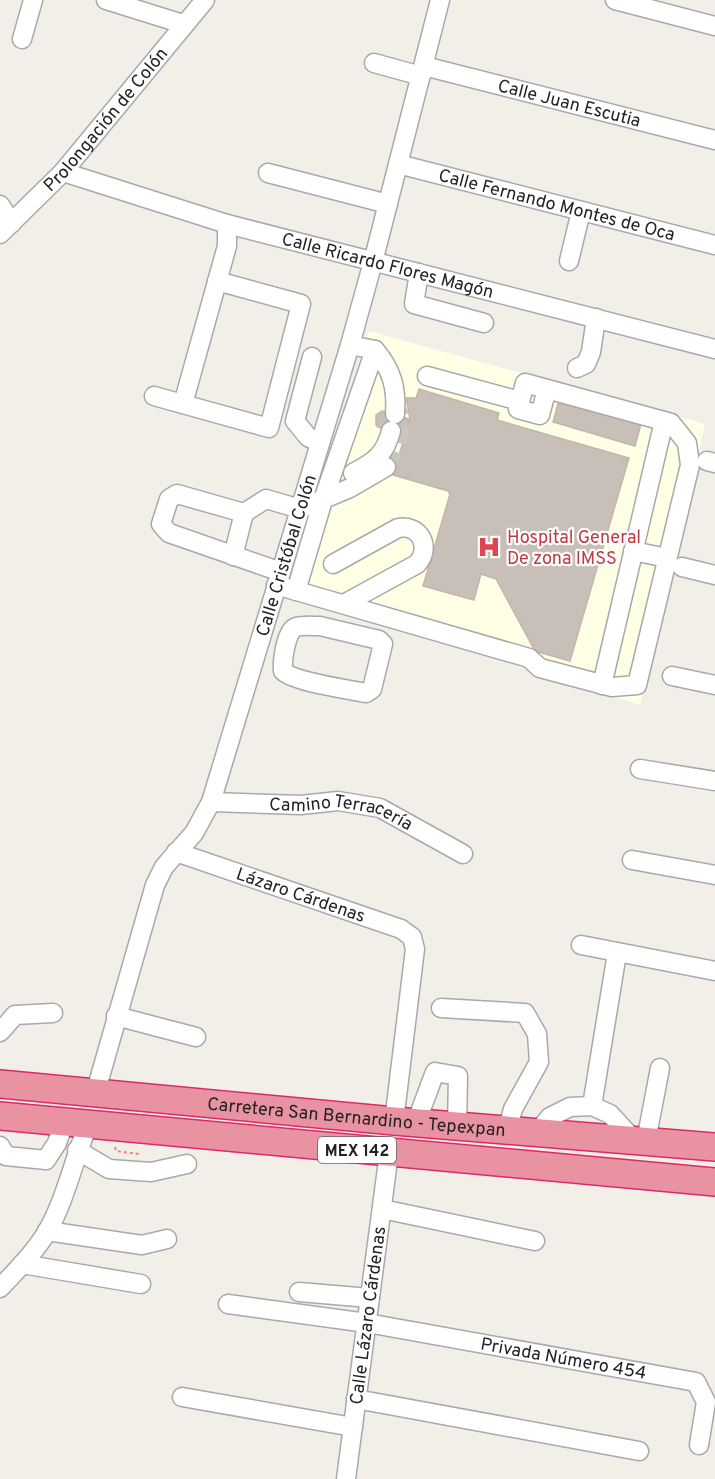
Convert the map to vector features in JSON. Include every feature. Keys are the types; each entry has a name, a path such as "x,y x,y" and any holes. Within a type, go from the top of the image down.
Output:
{"highway":[{"name":"Carretera San Bernardino - Tepexpan","path":"0,1084 536,1134 715,1147"},
{"name":"Carretera San Bernardino - Tepexpan","path":"0,1116 715,1182"}],"street":[{"path":"22,39 33,0"},
{"path":"106,0 183,24"},
{"name":"Prolongación de Colón","path":"6,228 63,172 205,0"},
{"name":"Calle Cristóbal Colón","path":"95,1094 155,885 164,867 194,833 211,802 350,345 440,0"},
{"path":"617,0 715,26"},
{"name":"Calle Juan Escutia","path":"374,63 422,71 715,140"},
{"name":"Calle Fernando Montes de Oca","path":"398,164 715,245"},
{"name":"Calle Ricardo Flores Magón","path":"63,172 227,224 715,349"},
{"path":"268,173 388,204"},
{"path":"0,206 6,228"},
{"path":"569,261 581,211"},
{"path":"183,404 227,246 227,224"},
{"path":"419,273 414,304 484,323"},
{"path":"154,396 269,428 301,304 217,280"},
{"path":"577,368 586,364 591,352 596,318"},
{"path":"336,488 367,466 387,448 396,399 394,380 386,363 350,345"},
{"path":"312,357 296,421 308,437 320,443"},
{"path":"296,591 336,488 372,357"},
{"path":"244,513 177,494 169,499 161,524 170,533 233,556 279,579 296,591 529,658 540,668 612,687 637,685 674,563 690,465 687,443 671,423 548,389 540,415 518,409 520,401 428,376"},
{"path":"602,685 664,421"},
{"path":"233,556 244,513 266,499 302,502 386,467"},
{"path":"333,564 398,528 415,530 424,544 423,555 417,564 344,604"},
{"path":"633,551 715,575"},
{"path":"320,626 379,640 383,648 372,689 366,693 287,675 283,671 283,665 288,639 295,627 320,626"},
{"path":"262,631 288,639"},
{"path":"672,676 715,685"},
{"path":"640,769 715,781"},
{"name":"Camino Terracería","path":"211,802 301,805 338,801 380,808 463,854"},
{"name":"Lázaro Cárdenas","path":"176,852 401,929 412,937 415,949 405,1122"},
{"path":"632,860 715,875"},
{"path":"581,945 715,971"},
{"path":"592,1106 617,953"},
{"path":"441,1008 525,1013 537,1034 539,1062 513,1109 507,1131"},
{"path":"0,1032 15,1015 53,1013"},
{"path":"116,1016 196,1037"},
{"path":"536,1134 550,1117 570,1107 592,1106 610,1114 640,1140 660,1068"},
{"path":"405,1122 435,1072 458,1076 457,1127"},
{"path":"0,1146 6,1156 46,1161 57,1143 88,1125"},
{"path":"0,1288 47,1231 58,1208 88,1125"},
{"path":"78,1150 109,1169 152,1172 187,1164"},
{"name":"Calle Lázaro Cárdenas","path":"346,1479 389,1153"},
{"path":"382,1209 535,1241"},
{"path":"47,1231 142,1245 167,1239"},
{"path":"22,1264 141,1284"},
{"path":"299,1292 370,1298"},
{"path":"228,1304 367,1323"},
{"name":"Privada Número 454","path":"367,1323 696,1382 706,1402 699,1445"},
{"path":"182,1397 353,1427"},
{"path":"356,1399 639,1451"}],"path":[{"path":"88,1125 116,1151 143,1155"}],"shaded area":[{"name":"Hospital General De zona IMSS","path":"369,331 705,424 640,705 362,615 287,594"}],"building":[{"path":"419,389 499,413 497,420 629,458 570,661 535,651 496,579 481,574 474,600 423,586 450,494 448,491 393,475 410,419 406,398 416,398"},
{"path":"559,400 641,424 635,446 553,422"},
{"path":"382,411 410,419 405,435 376,425 376,415"}],"tunnel":[{"path":"386,467 400,429 400,416 392,404"}],"place":[{"name":"Hospital General De zona IMSS","path":"489,547"}]}
